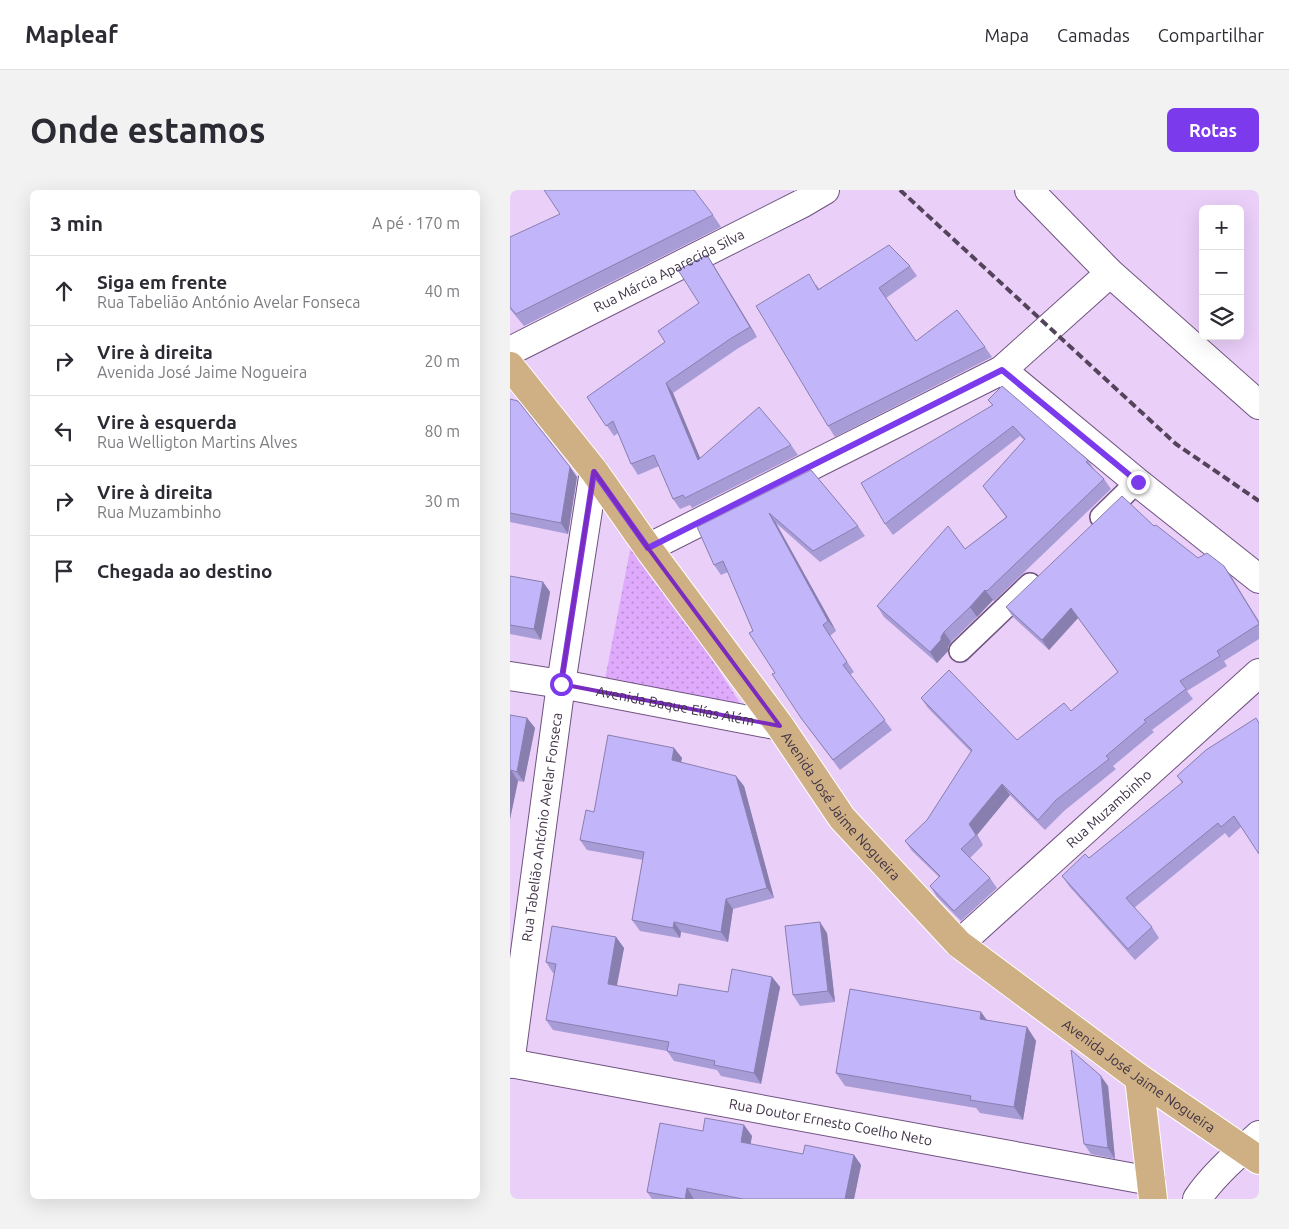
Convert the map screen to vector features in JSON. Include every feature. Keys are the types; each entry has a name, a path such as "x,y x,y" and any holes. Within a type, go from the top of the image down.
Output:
{"main road":[{"name":"Avenida José Jaime Nogueira","path":"510,366 594,472 780,726 842,818 959,944 1139,1078 1254,1148"},
{"path":"1139,1078 1152,1190"}],"street":[{"path":"1029,190 1110,273 1259,405"},
{"name":"Rua Márcia Aparecida Silva","path":"510,350 807,194"},
{"path":"648,548 1002,370 1110,273"},
{"path":"1002,370 1259,579"},
{"name":"Rua Tabelião António Avelar Fonseca","path":"510,1064 561,684 594,472"},
{"path":"1088,530 1138,482"},
{"path":"960,651 1045,570"},
{"name":"Rua Muzambinho","path":"959,944 1259,673"},
{"name":"Avenida Baque Elías Além","path":"510,676 780,726"},
{"name":"Rua Doutor Ernesto Coelho Neto","path":"510,1064 1152,1190"},
{"path":"1197,1199 1216,1173 1254,1148"}],"highlighted area":[{"path":"594,471 648,548 780,726 561,684"}],"shaded area":[{"path":"633,535 743,708 605,679"}],"building":[{"path":"544,190 694,190 713,215 516,314 510,307 510,237 560,214"},
{"path":"889,245 910,266 879,288 916,341 957,310 985,347 828,426 756,306 809,274 818,290"},
{"path":"707,255 750,327 666,383 698,460 759,407 791,445 685,498 683,495 673,499 654,455 631,464 613,421 606,426 587,397 665,342 658,331 699,303 678,270"},
{"path":"1002,386 1088,460 1086,462 1104,479 987,591 985,590 944,632 941,640 930,652 877,606 948,526 965,549 1007,517 983,486 1025,439 1013,426 885,524 861,483 993,405 988,400"},
{"path":"510,399 518,401 570,467 561,523 510,513"},
{"path":"811,470 858,526 813,551 769,513 828,621 823,625 847,662 843,665 885,720 833,760 801,718 772,674 775,673 749,633 753,631 723,561 714,565 697,527"},
{"path":"1122,496 1154,526 1156,525 1198,558 1207,553 1224,566 1259,624 1217,651 1220,656 1180,681 1186,689 1144,720 1146,722 1106,756 1109,759 1056,800 1038,820 1002,784 969,824 976,835 961,849 990,878 954,911 930,886 940,876 905,841 927,820 972,750 921,698 949,670 1017,740 1064,703 1071,711 1118,672 1071,608 1042,640 1006,607"},
{"path":"510,576 543,582 534,629 510,625"},
{"path":"510,715 527,718 517,772 511,770 510,773"},
{"path":"1256,718 1259,723 1259,854 1234,816 1221,827 1218,823 1126,898 1152,927 1128,949 1062,876 1085,854 1089,858 1183,782 1177,776 1206,750"},
{"path":"608,735 674,748 672,760 736,776 767,888 726,899 721,932 674,922 673,928 632,920 644,852 580,840 586,810 594,812"},
{"path":"820,922 828,991 793,995 785,926"},
{"path":"552,926 616,937 608,984 677,996 679,984 728,992 732,969 772,977 754,1073 714,1065 715,1061 667,1051 669,1042 546,1020 556,964 546,962"},
{"path":"850,989 981,1012 980,1019 1027,1027 1014,1107 970,1100 971,1096 836,1073"},
{"path":"1071,1050 1101,1076 1108,1148 1084,1144"},
{"path":"705,1118 744,1125 741,1142 803,1154 805,1145 854,1155 845,1199 743,1199 687,1188 684,1199 647,1192 660,1123 703,1131"}],"railway":[{"path":"900,190 1176,444 1259,501"}],"route":[{"path":"561,684 594,472 648,548 1002,370 1138,482"}]}
